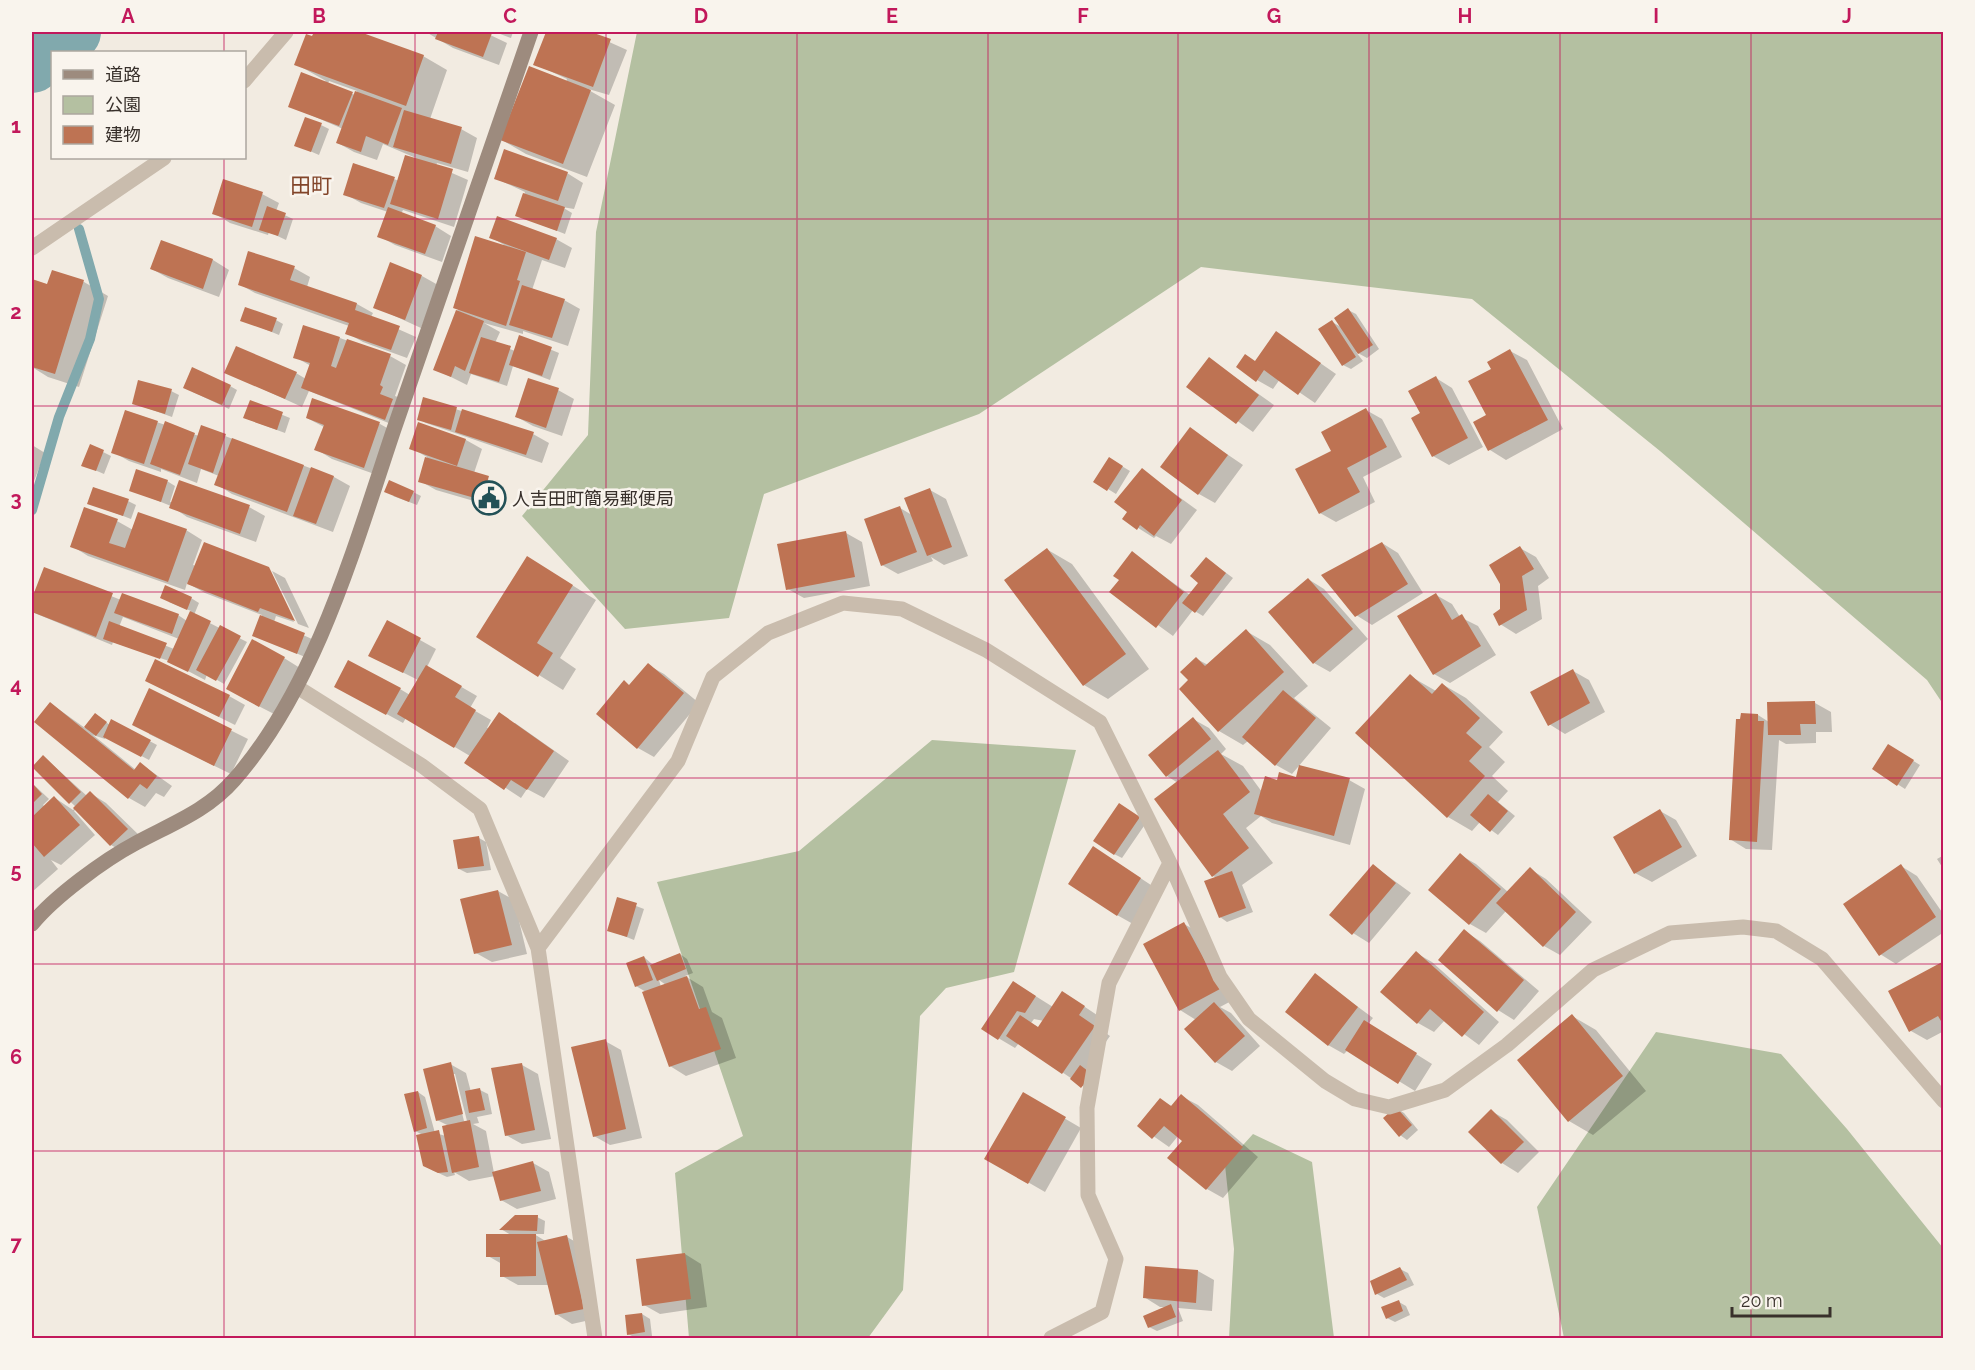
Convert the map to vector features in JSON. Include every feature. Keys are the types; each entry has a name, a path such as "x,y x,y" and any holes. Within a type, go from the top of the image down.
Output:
{"street":[{"path":"246,79 286,32"},
{"path":"32,924 48,904 134,844 188,819 233,782 267,736 297,687 343,578 531,32"},
{"path":"32,249 163,159"},
{"path":"538,948 678,761 713,677 768,633 843,603 902,609 986,650 1100,722 1170,863 1220,977 1249,1019 1325,1081 1355,1099 1389,1107 1445,1090 1507,1045 1593,970 1671,933 1743,927 1776,931 1822,959 1944,1101"},
{"path":"297,687 421,765 480,809 538,948 595,1338"},
{"path":"1051,1338 1102,1312 1113,1279 1116,1258 1088,1195 1087,1108 1109,983 1170,863"}],"green space":[{"path":"637,32 1943,32 1943,704 1927,680 1660,451 1472,299 1201,267 979,414 764,494 729,618 625,629 522,516 588,435 596,232"},
{"path":"932,740 1076,750 1014,972 946,988 920,1016 903,1290 868,1338 689,1338 675,1173 743,1136 657,882 799,851"},
{"path":"1656,1032 1781,1054 1847,1129 1943,1248 1943,1338 1564,1338 1537,1207"},
{"path":"1253,1134 1312,1162 1334,1338 1229,1338 1234,1249 1225,1165"}],"building":[{"path":"314,32 360,32 424,55 406,106 294,65 306,34 312,36"},
{"path":"438,32 492,33 483,57 435,39"},
{"path":"546,32 591,32 611,39 593,87 533,65"},
{"path":"529,66 591,90 563,164 500,140"},
{"path":"301,72 353,92 339,126 288,107"},
{"path":"355,91 402,108 388,145 366,136 361,152 336,143"},
{"path":"404,110 462,127 451,164 393,147"},
{"path":"305,117 322,123 311,152 294,146"},
{"path":"504,149 568,172 558,201 494,179"},
{"path":"405,155 453,169 438,219 390,204"},
{"path":"353,163 395,177 384,208 343,195"},
{"path":"223,179 263,192 252,227 212,214"},
{"path":"523,193 565,207 557,231 515,216"},
{"path":"267,206 286,213 278,236 259,230"},
{"path":"388,207 436,225 425,254 377,237"},
{"path":"497,216 557,238 549,260 489,238"},
{"path":"475,236 526,252 506,326 453,308"},
{"path":"161,240 213,259 203,289 150,269"},
{"path":"248,251 295,266 290,280 357,303 355,310 400,326 391,350 345,334 349,323 238,285"},
{"path":"390,262 422,275 405,320 373,308"},
{"path":"52,270 84,280 55,374 32,367 32,279 47,284"},
{"path":"522,285 565,299 552,338 509,325"},
{"path":"245,307 277,318 272,332 240,321"},
{"path":"1348,308 1373,345 1358,354 1334,318"},
{"path":"456,310 484,321 465,371 455,366 451,377 433,370"},
{"path":"1332,320 1356,357 1342,366 1318,329"},
{"path":"303,325 340,337 331,366 336,368 347,339 391,354 380,385 383,387 380,394 393,399 385,420 301,388 310,363 293,358"},
{"path":"1276,331 1321,363 1298,395 1264,370 1256,382 1236,367 1245,354 1255,361"},
{"path":"519,335 552,347 542,376 509,365"},
{"path":"481,337 511,346 499,382 469,373"},
{"path":"236,346 297,372 285,399 224,373"},
{"path":"1510,349 1548,420 1488,451 1473,422 1486,415 1468,381 1491,369 1487,362"},
{"path":"1209,357 1259,395 1236,424 1186,387"},
{"path":"192,367 231,385 222,405 183,388"},
{"path":"1436,376 1468,438 1432,457 1411,418 1420,413 1408,391"},
{"path":"528,378 559,388 546,428 515,417"},
{"path":"138,380 172,389 165,414 132,404"},
{"path":"423,397 457,407 451,430 417,420"},
{"path":"312,398 380,422 364,468 314,450 324,425 306,418"},
{"path":"250,400 283,412 277,430 243,418"},
{"path":"1366,408 1387,447 1347,468 1360,492 1319,514 1295,469 1331,451 1321,432"},
{"path":"462,409 534,432 526,455 455,432"},
{"path":"125,410 158,421 144,464 111,453"},
{"path":"165,421 195,433 180,475 150,464"},
{"path":"418,422 466,439 457,466 409,449"},
{"path":"201,425 226,434 213,473 188,464"},
{"path":"1190,427 1228,455 1198,495 1160,467"},
{"path":"232,438 304,465 287,512 214,485"},
{"path":"90,444 104,450 96,471 81,466"},
{"path":"425,457 489,476 482,500 418,482"},
{"path":"1109,457 1123,466 1107,491 1093,482"},
{"path":"311,467 334,476 316,524 293,516"},
{"path":"1142,468 1182,500 1154,536 1140,525 1137,530 1122,519 1127,512 1114,502"},
{"path":"136,469 168,480 161,502 129,491"},
{"path":"179,480 250,505 240,534 169,508"},
{"path":"389,480 414,491 409,502 384,492"},
{"path":"93,487 129,499 123,516 87,504"},
{"path":"930,488 952,547 927,556 904,498"},
{"path":"900,506 917,552 881,566 864,519"},
{"path":"84,507 118,519 109,543 125,548 138,512 187,529 168,582 70,547"},
{"path":"846,531 855,577 786,590 777,544"},
{"path":"204,542 269,567 295,621 260,608 258,612 187,584"},
{"path":"1382,542 1408,584 1355,617 1321,575"},
{"path":"1520,546 1534,569 1522,576 1527,610 1499,626 1493,614 1500,609 1500,584 1489,565"},
{"path":"1047,548 1126,654 1083,686 1004,580"},
{"path":"1132,551 1184,592 1156,628 1109,592 1119,580 1113,576"},
{"path":"527,556 573,585 537,643 553,653 538,677 476,637"},
{"path":"1206,557 1226,573 1195,613 1182,603 1198,583 1190,576"},
{"path":"44,567 113,593 96,637 32,612 32,598"},
{"path":"1308,578 1353,629 1313,664 1268,612"},
{"path":"165,585 192,597 187,610 160,598"},
{"path":"122,593 179,614 172,634 114,613"},
{"path":"1436,593 1452,620 1462,614 1481,646 1433,675 1397,616"},
{"path":"190,611 211,621 188,672 167,662"},
{"path":"260,615 305,633 297,654 252,636"},
{"path":"387,620 421,638 403,673 368,656"},
{"path":"109,621 167,643 160,659 103,639"},
{"path":"220,625 241,636 216,681 196,670"},
{"path":"1246,629 1284,672 1218,732 1179,689 1188,680 1180,672 1196,657 1205,666"},
{"path":"252,639 285,657 259,707 226,689"},
{"path":"155,659 230,695 219,717 145,681"},
{"path":"348,660 401,688 386,715 334,687"},
{"path":"648,663 684,693 637,749 596,714 624,680 629,685"},
{"path":"426,665 462,686 455,697 476,710 454,748 397,714"},
{"path":"1573,669 1590,703 1548,726 1530,692"},
{"path":"1410,674 1432,694 1442,683 1480,718 1466,733 1482,747 1469,761 1485,776 1447,818 1355,733"},
{"path":"149,688 232,729 214,766 132,725"},
{"path":"1283,690 1316,718 1275,766 1242,737"},
{"path":"1815,701 1816,724 1800,724 1801,735 1768,735 1767,702"},
{"path":"50,702 134,770 140,762 157,776 147,789 140,784 128,799 34,722"},
{"path":"499,712 554,751 527,790 511,780 504,790 464,763"},
{"path":"95,713 107,722 96,736 84,727"},
{"path":"1741,713 1758,714 1758,721 1764,721 1757,842 1729,840 1736,719 1740,719"},
{"path":"1193,717 1211,739 1166,777 1148,755"},
{"path":"111,719 151,740 141,757 103,737"},
{"path":"1888,744 1914,760 1897,786 1872,769"},
{"path":"1218,750 1250,792 1223,814 1249,848 1212,877 1154,799"},
{"path":"43,755 81,792 69,804 32,767"},
{"path":"1299,765 1350,778 1334,836 1254,814 1265,776 1277,780 1279,772 1296,777"},
{"path":"32,783 42,794 32,804"},
{"path":"90,791 128,829 110,846 73,808"},
{"path":"1488,794 1508,811 1490,832 1470,815"},
{"path":"54,796 80,825 44,857 32,843 32,817"},
{"path":"1119,803 1140,817 1114,855 1093,841"},
{"path":"1660,809 1682,847 1634,874 1613,837"},
{"path":"479,836 484,866 458,869 453,840"},
{"path":"1093,846 1141,878 1117,916 1068,884"},
{"path":"1460,853 1501,889 1469,925 1428,890"},
{"path":"1373,864 1396,883 1352,935 1329,915"},
{"path":"1901,864 1936,917 1879,956 1843,904"},
{"path":"1530,867 1576,912 1543,947 1496,903"},
{"path":"1232,871 1246,908 1219,918 1204,881"},
{"path":"498,890 512,945 474,954 460,899"},
{"path":"617,897 637,903 627,937 607,931"},
{"path":"1184,922 1220,989 1179,1011 1143,944"},
{"path":"1464,929 1524,980 1497,1012 1438,960"},
{"path":"1416,951 1484,1012 1462,1037 1430,1009 1417,1024 1380,992"},
{"path":"680,953 686,969 657,981 650,965"},
{"path":"644,956 653,980 635,987 626,963"},
{"path":"1944,961 1944,1026 1938,1016 1909,1032 1888,991"},
{"path":"1315,973 1358,1007 1328,1046 1285,1012"},
{"path":"687,976 699,1009 706,1007 721,1049 669,1067 642,992"},
{"path":"1013,981 1036,996 1025,1013 1017,1011 998,1040 981,1029"},
{"path":"1062,991 1085,1006 1079,1015 1095,1026 1062,1074 1006,1036 1020,1015 1038,1027"},
{"path":"1214,1002 1245,1036 1215,1063 1184,1029"},
{"path":"1572,1014 1623,1076 1568,1122 1517,1060"},
{"path":"1364,1020 1417,1053 1398,1084 1345,1050"},
{"path":"606,1039 626,1129 593,1137 571,1047"},
{"path":"451,1062 463,1114 436,1121 423,1069"},
{"path":"522,1063 535,1130 505,1136 491,1068"},
{"path":"1080,1065 1092,1074 1081,1088 1070,1079"},
{"path":"480,1088 485,1110 469,1113 465,1091"},
{"path":"418,1091 427,1128 414,1132 404,1094"},
{"path":"1023,1092 1066,1117 1028,1184 984,1159"},
{"path":"1181,1094 1243,1147 1206,1190 1167,1158 1182,1141 1164,1126 1152,1139 1137,1126 1160,1098 1171,1106"},
{"path":"1396,1107 1412,1125 1399,1137 1383,1118"},
{"path":"1491,1109 1524,1142 1501,1164 1468,1132"},
{"path":"470,1120 479,1167 452,1173 442,1126"},
{"path":"439,1130 448,1172 438,1173 423,1166 416,1135"},
{"path":"533,1161 541,1191 500,1201 492,1172"},
{"path":"515,1215 538,1215 537,1231 499,1230"},
{"path":"486,1234 536,1234 536,1276 500,1277 500,1257 486,1257"},
{"path":"567,1235 584,1309 555,1315 537,1242"},
{"path":"685,1253 691,1299 642,1306 636,1259"},
{"path":"1145,1266 1198,1270 1196,1303 1143,1298"},
{"path":"1400,1267 1407,1280 1375,1295 1370,1281"},
{"path":"1399,1300 1403,1311 1386,1319 1381,1307"},
{"path":"1171,1304 1176,1317 1148,1328 1143,1316"},
{"path":"642,1313 645,1332 627,1335 625,1315"}],"waterway":[{"path":"32,64 72,32"},
{"path":"32,510 59,417 90,339 99,299 79,229"}],"place":[{"name":"人吉田町簡易郵便局","path":"489,498"}],"district":[{"name":"田町","path":"311,185"}]}
